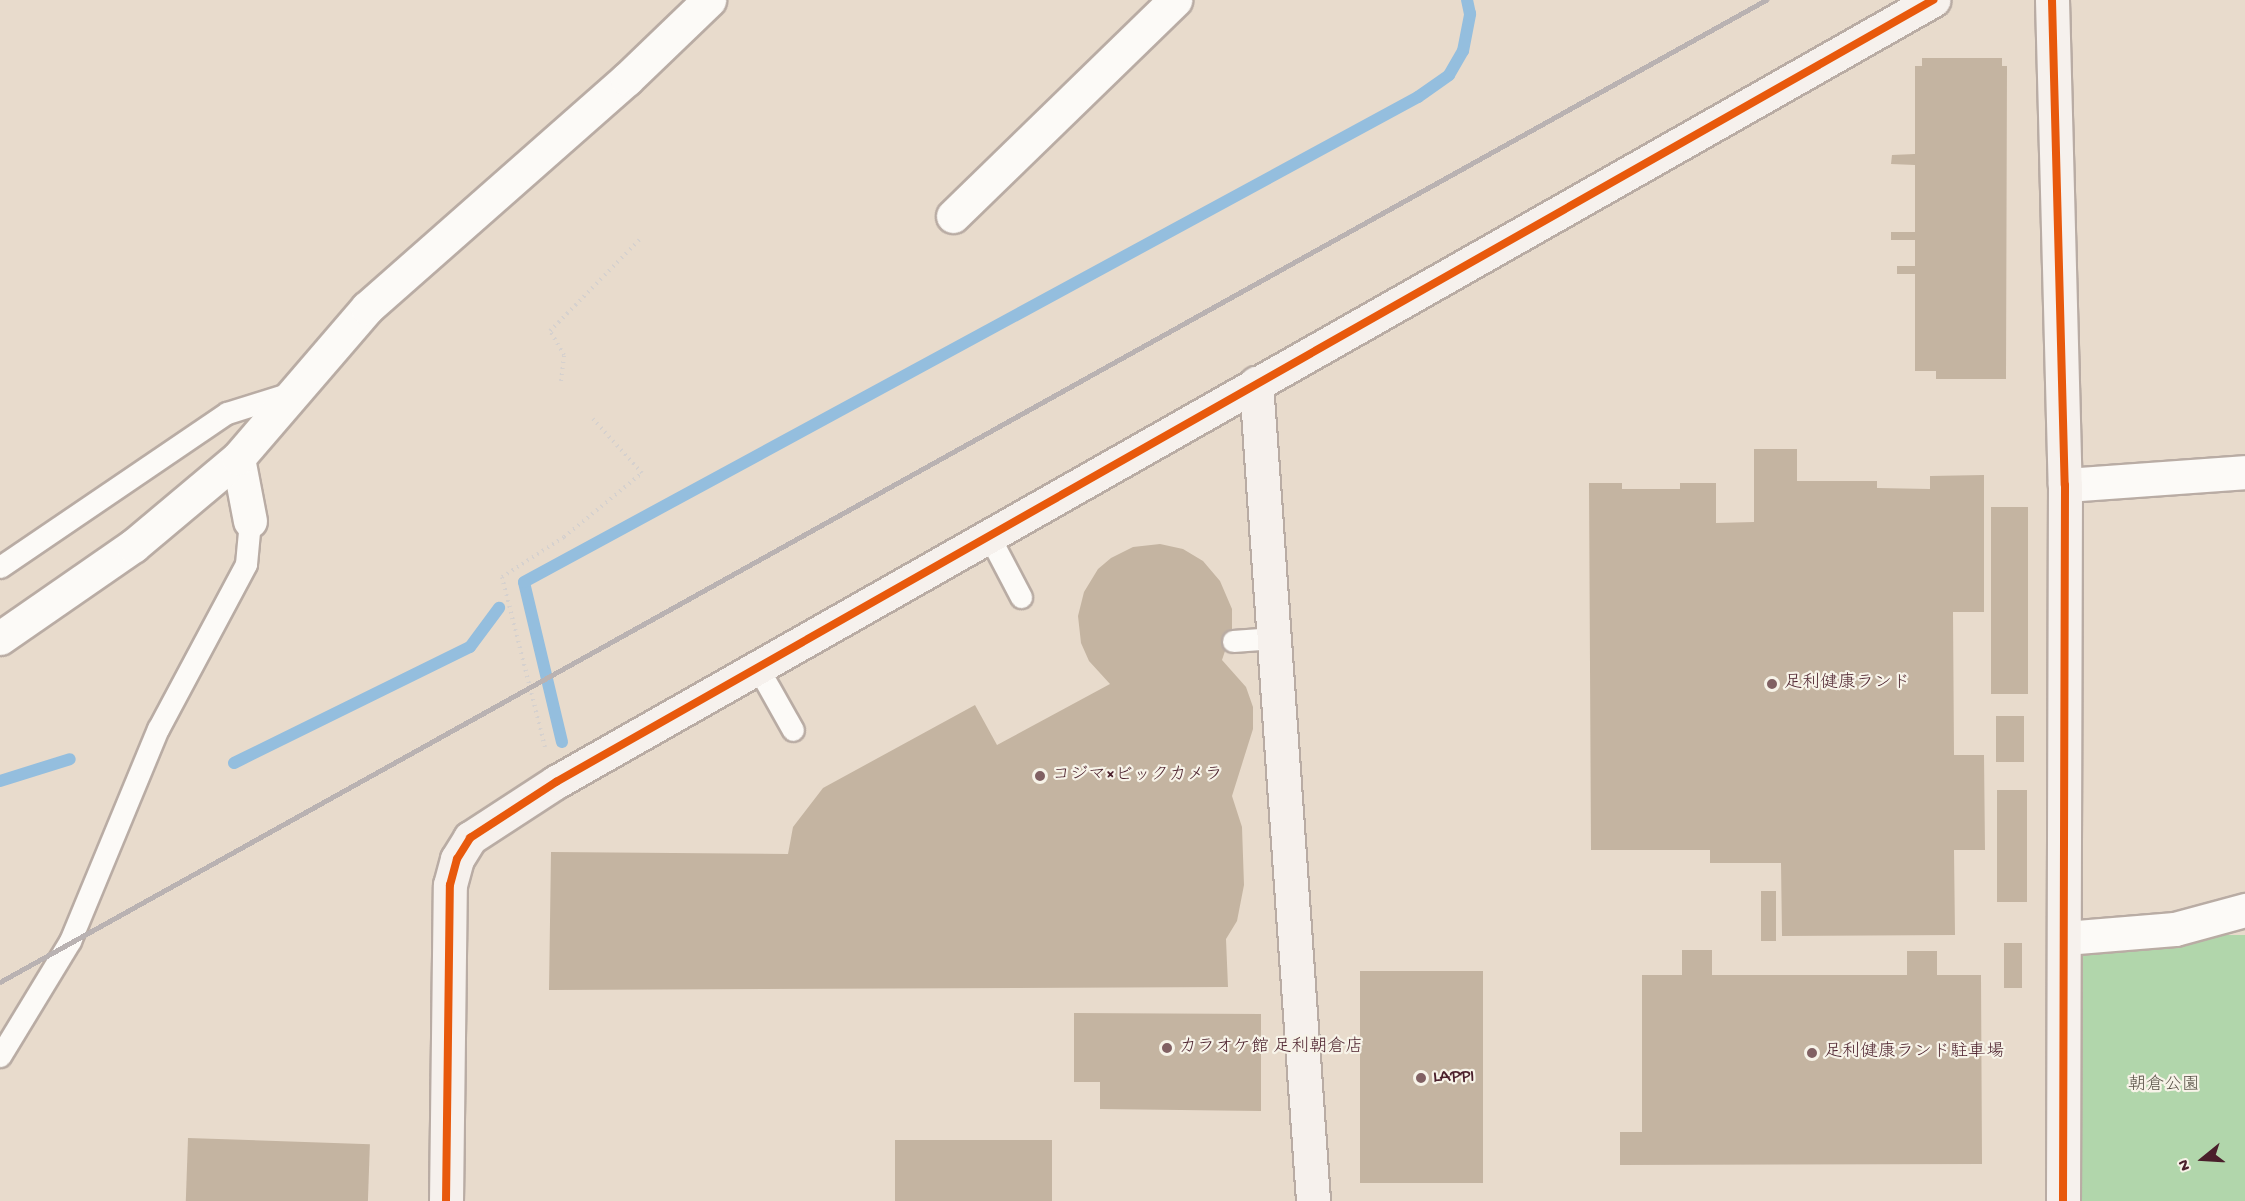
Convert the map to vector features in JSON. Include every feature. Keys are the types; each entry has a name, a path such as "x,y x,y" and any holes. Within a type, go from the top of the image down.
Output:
{"street":[{"path":"0,638 133,546 238,458 367,308 627,79 709,0"},
{"path":"953,216 1175,0"},
{"path":"446,1201 450,885 457,859 470,838 556,782 1933,0"},
{"path":"2052,0 2065,485 2063,1201"},
{"path":"1256,383 1313,1201"},
{"path":"238,458 250,520"},
{"path":"2065,485 2245,472"},
{"path":"2065,938 2175,929 2245,910"}],"lane":[{"path":"0,567 226,413 294,393"},
{"path":"0,1056 70,941 158,729 246,564 250,520"},
{"path":"989,536 1021,597"},
{"path":"1233,641 1274,638"},
{"path":"758,668 793,730"}],"path":[{"path":"561,381 564,355 550,331 641,238"},
{"path":"556,782 502,577 564,537 642,474 593,419"}],"green space":[{"name":"朝倉公園","path":"2079,935 2245,935 2245,1201 2079,1201"}],"building":[{"path":"1922,58 2002,58 2002,66 2007,66 2006,379 1936,379 1936,371 1915,371 1915,274 1897,274 1897,266 1915,266 1915,240 1891,240 1891,232 1915,232 1915,165 1891,164 1892,155 1915,154 1915,66 1922,66"},
{"name":"足利健康ランド","path":"1754,449 1797,449 1797,481 1877,481 1877,488 1930,489 1930,476 1984,475 1984,612 1953,612 1954,755 1984,755 1985,850 1954,850 1955,935 1782,936 1781,863 1710,863 1710,850 1591,850 1589,483 1622,483 1622,489 1680,489 1680,483 1716,483 1716,523 1754,522"},
{"path":"1991,507 2028,507 2028,694 1991,694"},
{"name":"コジマ×ビックカメラ","path":"1160,544 1183,549 1203,561 1220,581 1232,609 1232,630 1222,660 1246,687 1253,707 1253,729 1232,796 1242,827 1244,885 1237,921 1226,939 1228,987 549,990 551,852 788,854 793,827 823,788 975,705 997,745 1110,684 1089,661 1081,643 1078,616 1084,592 1098,569 1111,558 1133,547"},
{"path":"1996,716 2024,716 2024,762 1996,762"},
{"path":"1997,790 2027,790 2027,902 1997,902"},
{"path":"1761,891 1776,891 1776,941 1761,941"},
{"path":"2004,943 2022,943 2022,988 2004,988"},
{"name":"足利健康ランド駐車場","path":"1682,950 1712,950 1712,975 1907,975 1907,951 1937,951 1937,975 1981,975 1982,1164 1620,1165 1620,1132 1642,1132 1642,975 1682,975"},
{"name":"LAPPI","path":"1360,971 1483,971 1483,1183 1360,1183"},
{"name":"カラオケ館 足利朝倉店","path":"1074,1013 1261,1014 1261,1111 1100,1109 1100,1082 1074,1082"},
{"path":"188,1138 370,1144 368,1201 186,1201"},
{"path":"895,1140 1052,1140 1052,1201 895,1201"}],"waterway":[{"path":"562,742 524,582 1418,97 1449,75 1463,51 1470,14 1467,0"},
{"path":"234,763 470,647 499,608"},
{"path":"0,781 70,759"}],"railway":[{"path":"0,982 1766,0"}],"cycle path":[{"path":"446,1201 450,885 457,859 470,838 556,782 1933,0"},
{"path":"2052,0 2065,485 2063,1201"}],"place":[{"name":"足利健康ランド","path":"1772,684"},
{"name":"コジマ×ビックカメラ","path":"1040,776"},
{"name":"カラオケ館 足利朝倉店","path":"1167,1048"},
{"name":"足利健康ランド駐車場","path":"1812,1053"},
{"name":"LAPPI","path":"1421,1078"}]}
